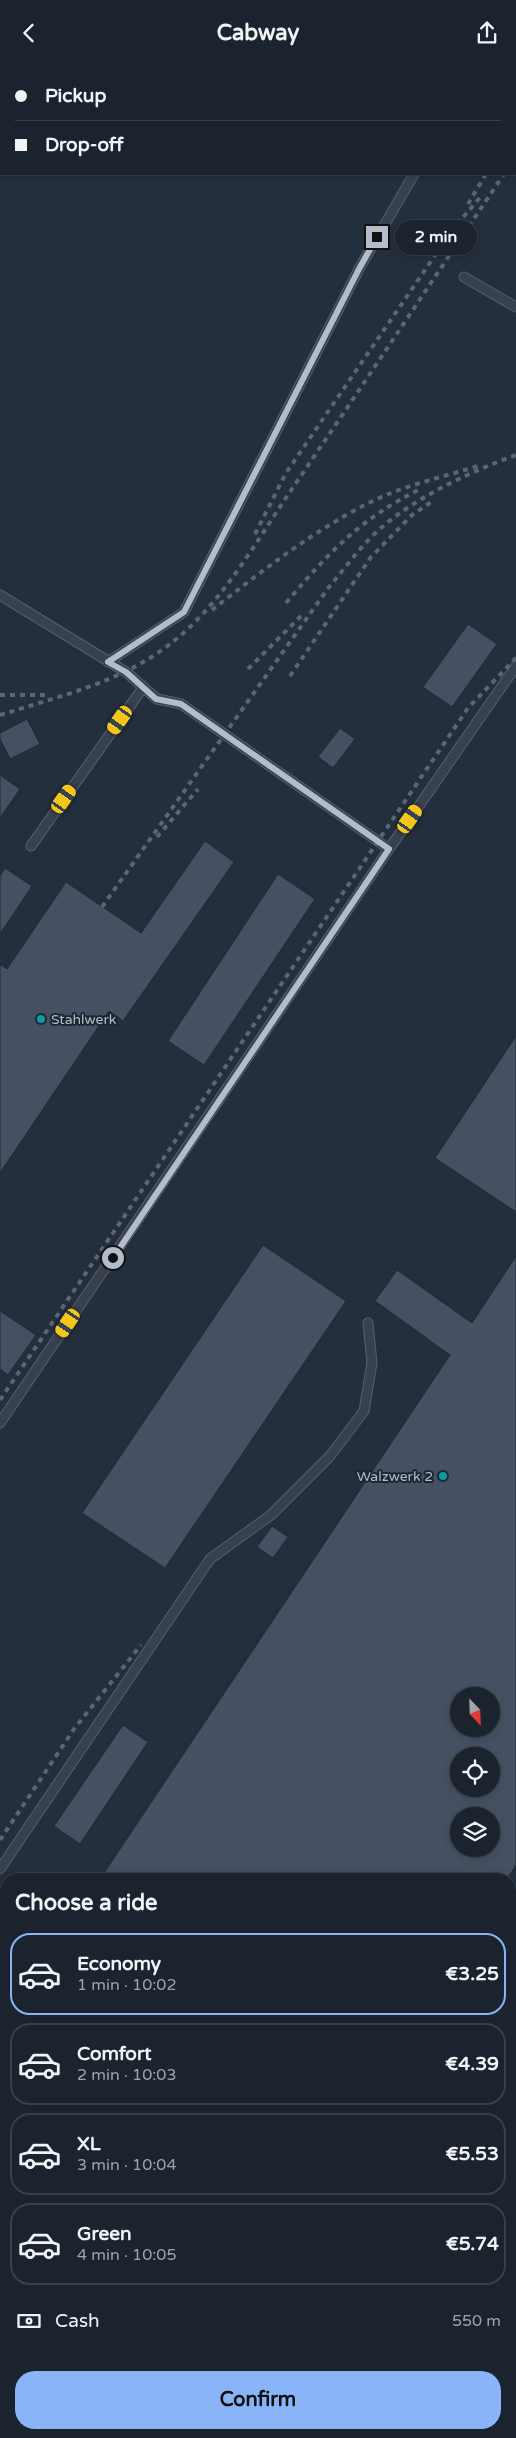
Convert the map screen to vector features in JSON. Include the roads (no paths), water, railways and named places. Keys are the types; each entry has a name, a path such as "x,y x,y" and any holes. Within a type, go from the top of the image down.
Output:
{"lane":[{"path":"108,662 184,612 359,269 413,175"},
{"path":"464,277 516,307"},
{"path":"0,595 126,672 142,689 156,699 181,704 389,849"},
{"path":"0,1423 389,849 516,666"},
{"path":"31,846 142,689"},
{"path":"0,1869 210,1559 271,1515 330,1456 364,1411 372,1363 368,1323"}],"railway":[{"path":"468,204 485,175"},
{"path":"0,715 86,688 128,670 166,647 204,613 251,551 503,175"},
{"path":"255,534 286,473 453,229 483,194"},
{"path":"102,907 329,587 354,556 382,527 412,505 446,485 516,455"},
{"path":"212,610 321,530 368,503 423,482 478,466"},
{"path":"286,603 317,567 363,524 422,488"},
{"path":"290,676 371,557 412,515 434,500"},
{"path":"248,669 303,614"},
{"path":"0,1400 468,708 516,658"},
{"path":"0,695 50,695"},
{"path":"157,837 198,789"},
{"path":"0,1840 74,1729 141,1645"}],"place":[{"name":"Stahlwerk","path":"41,1019"},
{"name":"Walzwerk 2","path":"443,1476"}]}
